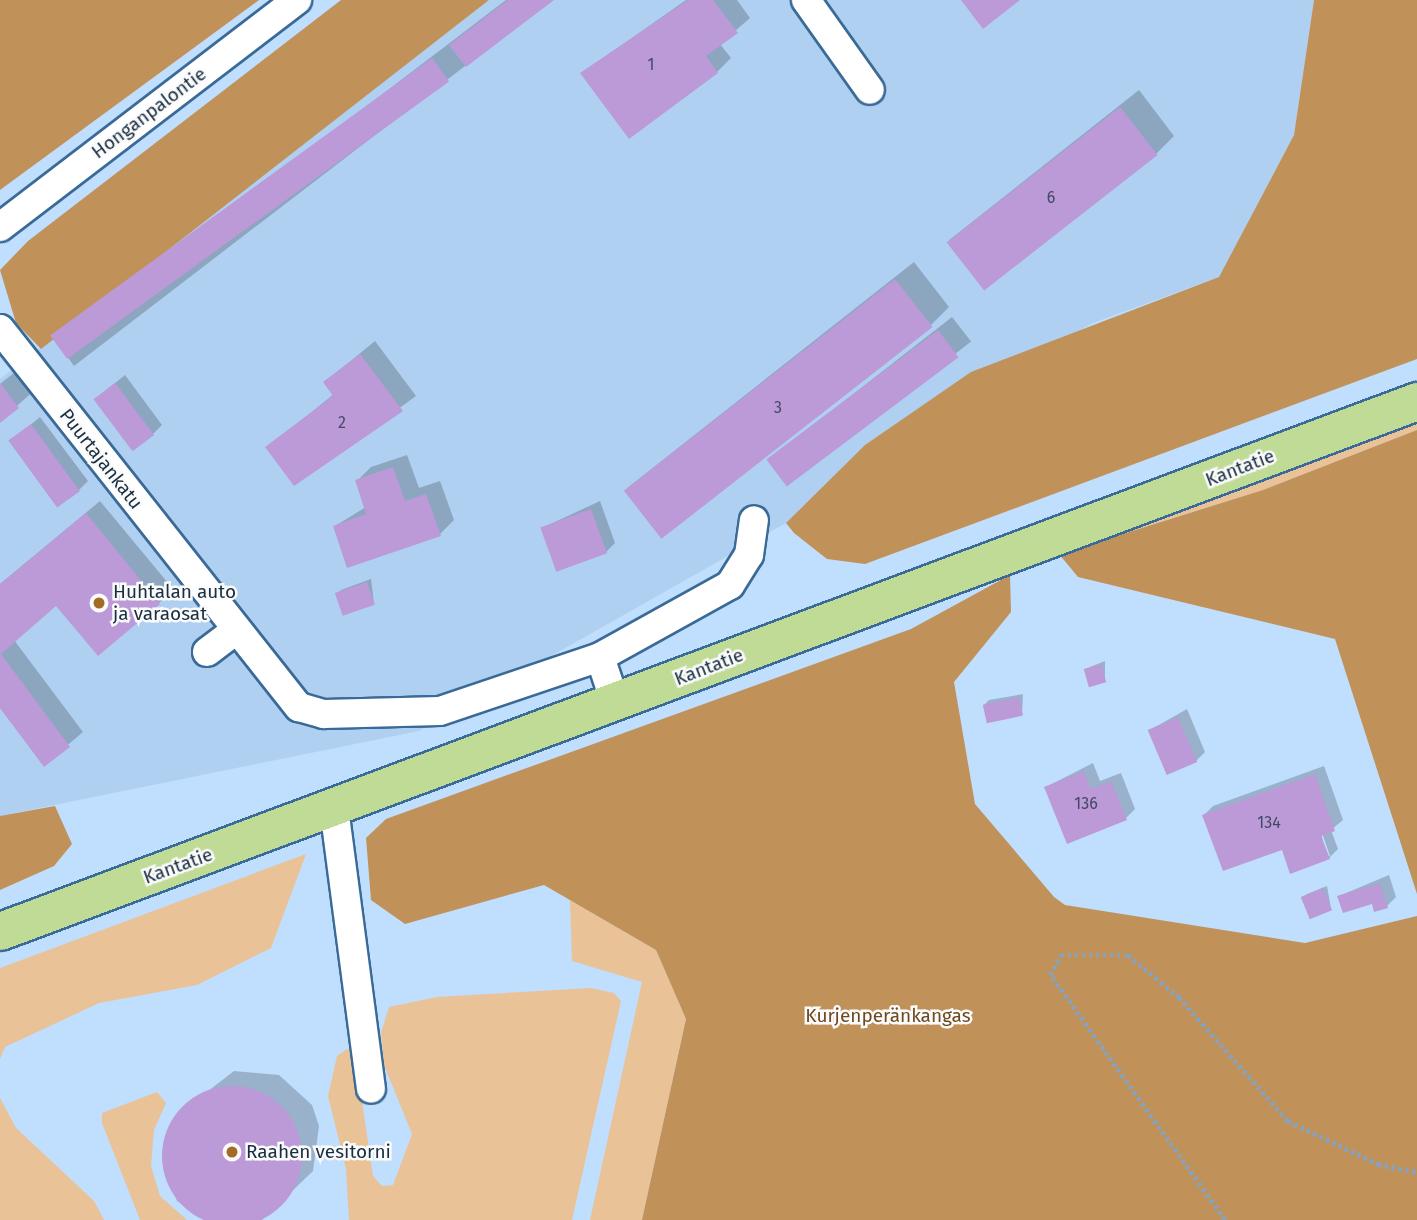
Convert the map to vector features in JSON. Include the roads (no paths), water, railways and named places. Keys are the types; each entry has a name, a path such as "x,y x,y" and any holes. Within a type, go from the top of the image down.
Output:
{"main road":[{"name":"Kantatie","path":"0,931 1417,401"}],"street":[{"name":"Honganpalontie","path":"0,227 297,0"},
{"path":"806,0 870,90"},
{"name":"Puurtajankatu","path":"0,328 235,631 299,707 324,714 440,711 600,657 730,586 749,555 754,520"},
{"path":"207,652 235,631"},
{"path":"600,657 615,702"},
{"path":"334,808 371,1089"}],"place":[{"name":"Huhtalan auto ja varaosat","path":"99,603"},
{"name":"Raahen vesitorni","path":"232,1152"}],"park label":[{"name":"Kurjenperänkangas","path":"888,1016"}]}
